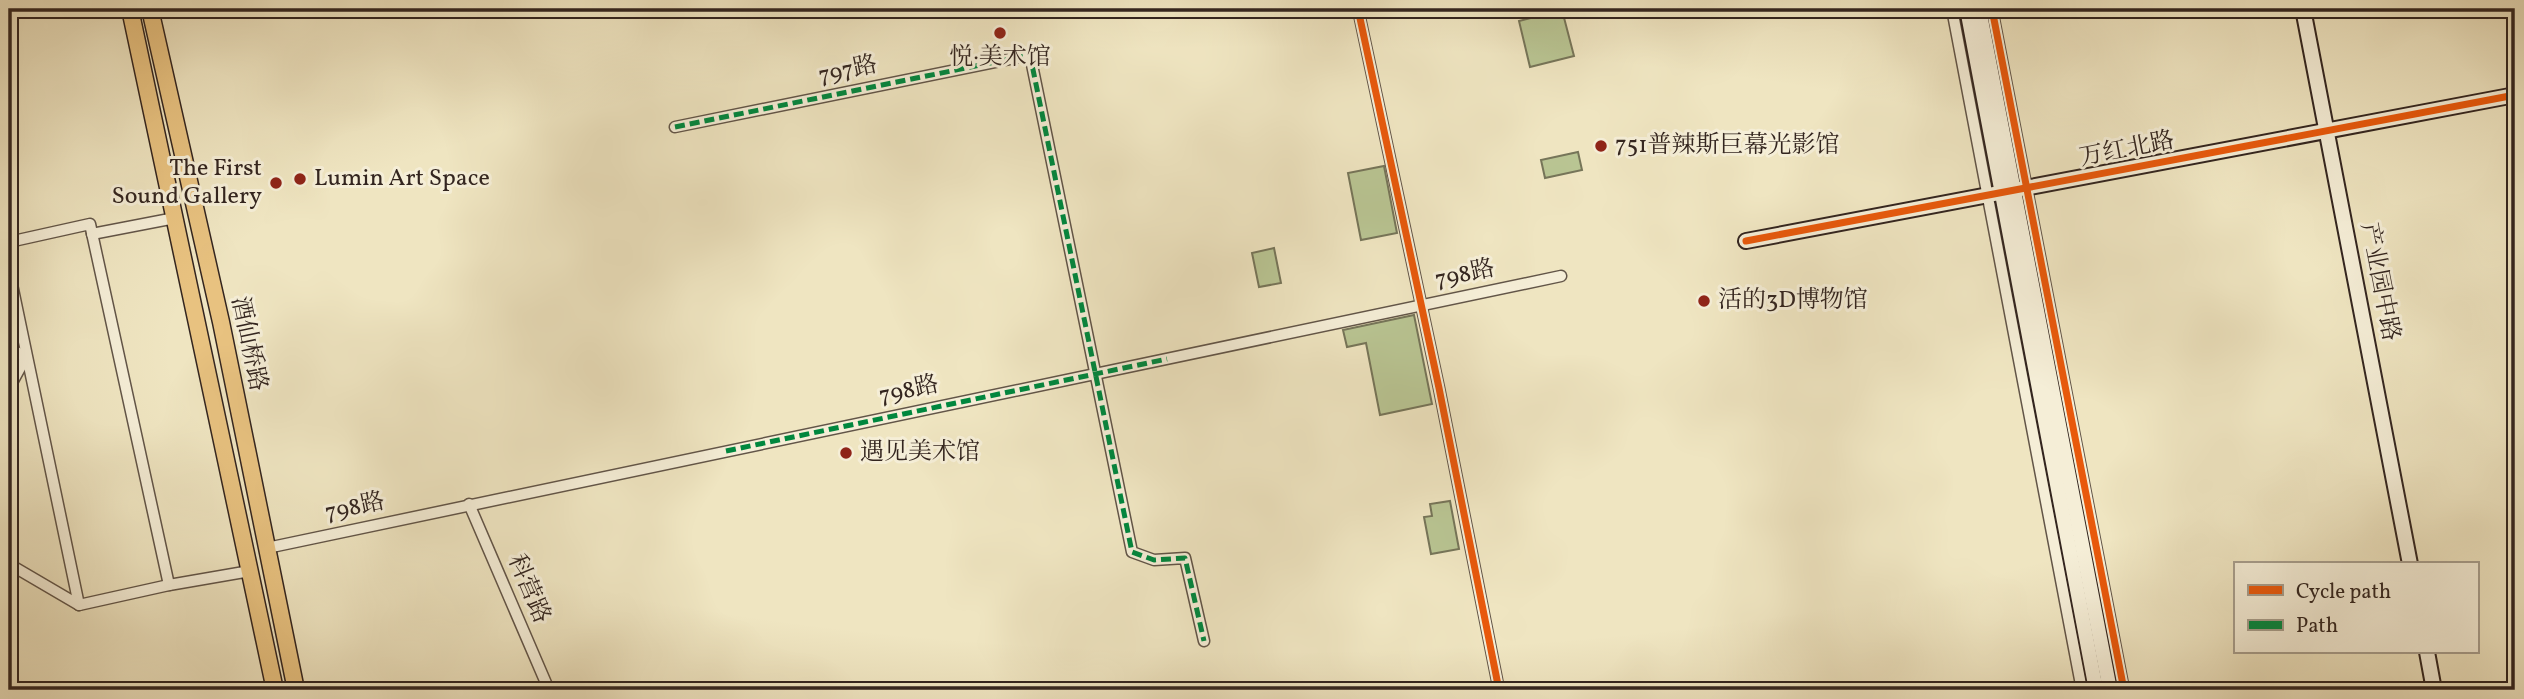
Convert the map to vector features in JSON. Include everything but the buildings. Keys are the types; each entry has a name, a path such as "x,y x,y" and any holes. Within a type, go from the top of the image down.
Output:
{"main road":[{"name":"酒仙桥路","path":"130,9 275,690"},
{"name":"酒仙桥路","path":"150,9 220,322 296,690"},
{"path":"1967,9 2008,192 2110,690"},
{"path":"1979,9 2008,192 2096,690"},
{"name":"产业园中路","path":"2303,9 2410,562"},
{"name":"万红北路","path":"1746,241 2515,95"},
{"path":"2427,654 2434,690"}],"street":[{"path":"1358,9 1499,690"},
{"path":"1952,9 2008,192 2124,690"},
{"path":"1992,9 2008,192 2082,690"},
{"name":"797路","path":"675,127 1030,55 1095,373"},
{"path":"92,234 175,218"},
{"path":"9,242 90,224 169,585"},
{"path":"9,270 79,605"},
{"name":"798路","path":"267,548 1561,276"},
{"path":"9,348 26,358"},
{"path":"9,388 26,358"},
{"path":"1095,373 1132,552 1154,560 1185,558 1204,641"},
{"name":"科营路","path":"469,504 549,690"},
{"path":"9,564 79,605 250,571"}],"green space":[{"path":"1562,10 1574,56 1530,67 1519,21"},
{"path":"1578,152 1582,170 1545,178 1541,160"},
{"path":"1384,166 1397,233 1361,240 1348,173"},
{"path":"1274,248 1281,283 1259,287 1252,253"},
{"path":"1414,315 1432,404 1380,415 1366,343 1347,347 1343,330"},
{"path":"1450,501 1459,549 1431,554 1424,517 1432,516 1430,504"}],"marked path":[{"path":"675,127 1030,55 1132,552 1154,560 1185,558 1204,641"},
{"path":"726,451 1167,359"}],"cycle path":[{"path":"1358,9 1439,388 1499,690"},
{"path":"1992,9 2124,690"},
{"path":"1746,241 2515,95"}],"place":[{"name":"悦·美术馆","path":"1000,33"},
{"name":"751普辣斯巨幕光影馆","path":"1601,146"},
{"name":"Lumin Art Space","path":"300,179"},
{"name":"The First Sound Gallery","path":"276,183"},
{"name":"活的3D博物馆","path":"1704,301"},
{"name":"遇见美术馆","path":"846,453"}]}
